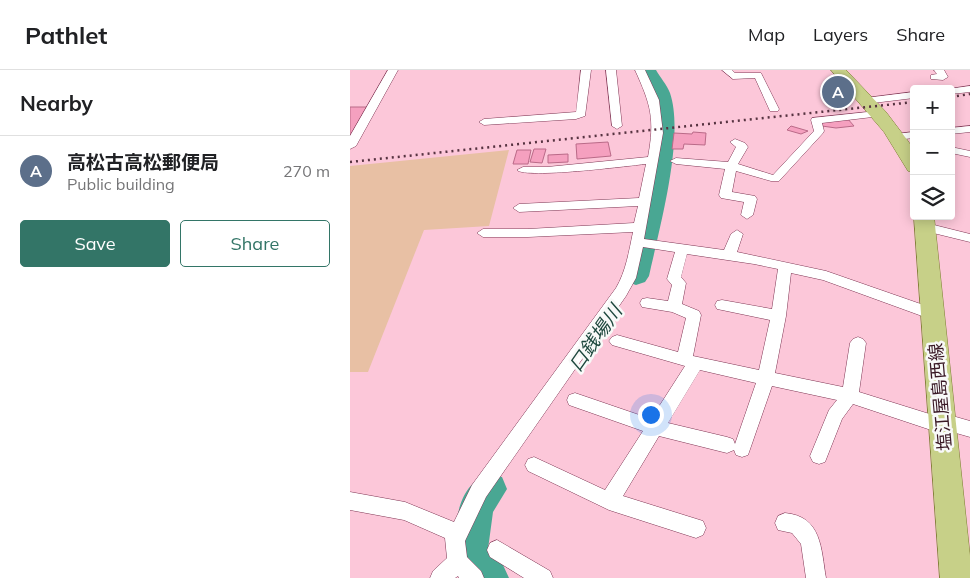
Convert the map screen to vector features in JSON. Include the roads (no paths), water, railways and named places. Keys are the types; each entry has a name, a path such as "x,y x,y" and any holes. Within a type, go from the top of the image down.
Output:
{"main road":[{"path":"838,70 876,114 908,137 906,151 910,159"},
{"name":"塩江屋島西線","path":"925,222 942,423 960,511 956,578"}],"street":[{"path":"350,146 393,70"},
{"path":"484,122 576,116 581,114 586,70"},
{"path":"611,70 617,126"},
{"path":"455,541 479,491 621,292 629,278 646,202 658,132 657,113 650,89 640,70"},
{"path":"727,70 734,76 758,75 774,110"},
{"path":"955,91 970,89"},
{"path":"865,101 910,95"},
{"path":"676,161 731,166 776,179 784,167 819,130 816,120 876,114"},
{"path":"955,131 970,129"},
{"path":"735,142 741,144 742,147 731,166 725,195 751,199 747,214"},
{"path":"955,151 970,154"},
{"path":"523,170 547,170 654,160"},
{"path":"519,208 646,202"},
{"path":"925,222 970,238"},
{"path":"482,233 640,228"},
{"path":"729,256 737,234"},
{"path":"637,242 729,256 826,276 933,314"},
{"path":"674,307 679,283 674,279 682,249"},
{"path":"575,400 656,428 734,447 752,424 779,316 785,267"},
{"path":"609,501 656,428 690,361 694,315 674,307 647,303"},
{"path":"722,305 779,316"},
{"path":"617,341 690,361 850,396 942,423 970,429"},
{"path":"819,456 835,415 850,396 858,343"},
{"path":"534,465 609,501 696,528"},
{"path":"350,501 405,511 454,532 455,541 466,570 440,578"},
{"path":"785,523 797,524 810,540 816,578"},
{"path":"497,550 543,578"}],"waterway":[{"name":"口銭場川","path":"636,276 658,183 664,132 664,110 661,93 647,70"},
{"name":"口銭場川","path":"490,489 477,506 468,556 490,578"}],"railway":[{"path":"955,96 970,94"},
{"path":"350,162 910,102"}],"place":[{"name":"高松古高松郵便局","path":"838,92"}]}
